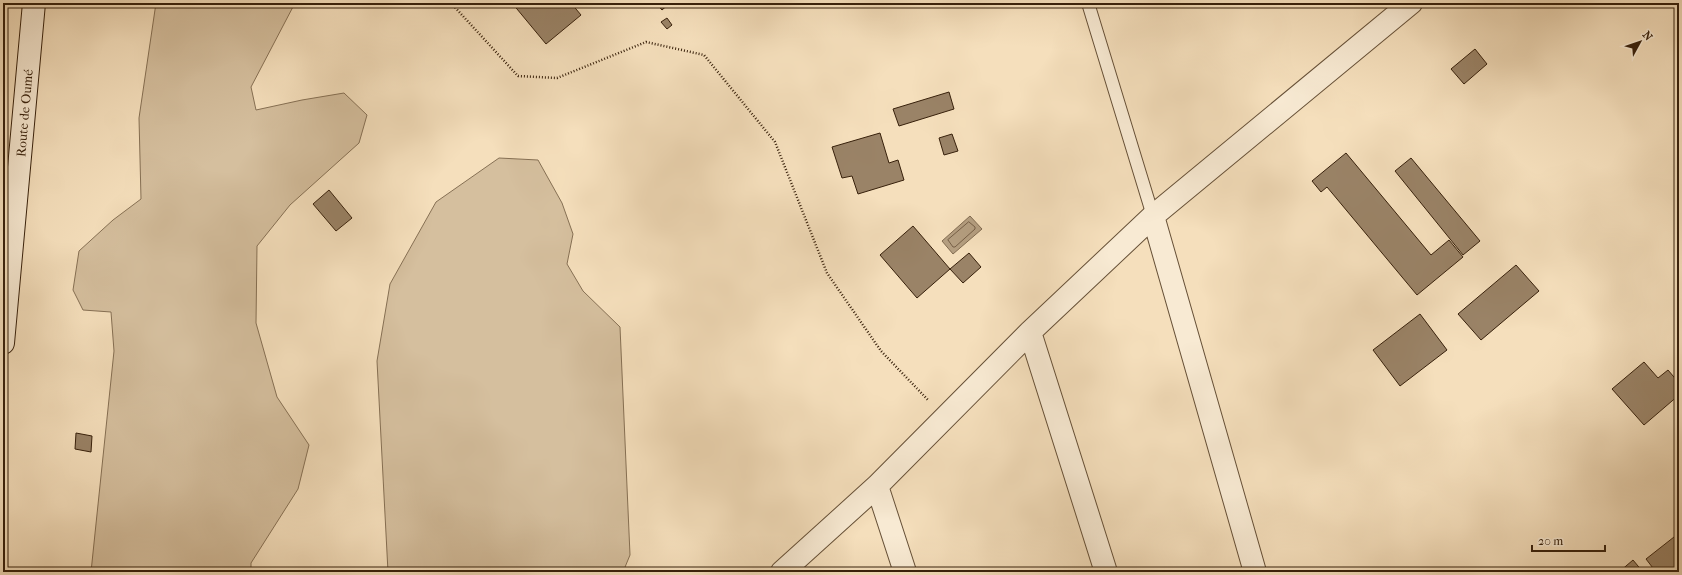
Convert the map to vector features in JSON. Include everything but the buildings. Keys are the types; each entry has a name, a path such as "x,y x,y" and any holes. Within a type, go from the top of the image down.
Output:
{"street":[{"name":"Route de Oumé","path":"3,343 34,3"},
{"path":"782,572 877,486 1030,332 1153,216 1411,3"},
{"path":"1153,216 1255,572"},
{"path":"1030,332 1106,572"},
{"path":"877,486 904,572"}],"lane":[{"path":"1088,3 1153,216"}],"path":[{"path":"451,3 518,76 557,78 646,42 704,55 775,142 827,273 881,351 946,417"}],"shaded area":[{"path":"156,3 295,3 251,87 256,110 344,93 367,115 359,143 290,205 257,246 256,323 277,397 309,445 298,489 251,563 251,572 91,572 114,351 111,312 83,310 73,290 79,251 113,220 141,199 139,118"},
{"path":"499,158 538,160 562,203 573,234 567,264 583,291 620,327 630,555 623,572 388,572 377,361 390,284 436,202"}],"water":[{"path":"970,216 982,229 953,254 942,241"}]}
